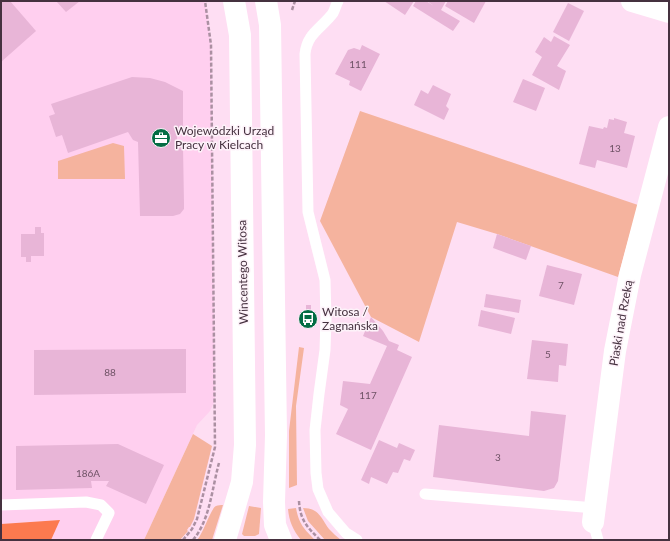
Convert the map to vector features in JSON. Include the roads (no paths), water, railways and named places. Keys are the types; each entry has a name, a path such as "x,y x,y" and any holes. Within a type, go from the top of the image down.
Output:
{"main road":[{"name":"Wincentego Witosa","path":"225,540 242,482 245,445 240,35 234,1"},
{"path":"266,1 270,25 274,228 276,427 274,502 275,525 280,540"},
{"path":"632,1 669,12"},
{"name":"Piaski nad Rzeką","path":"595,523 615,351 630,275 669,127"}],"lane":[{"path":"338,1 334,12 310,37 306,45 305,54 308,212 325,280 325,350 318,394 315,430 316,473 318,489 328,512 346,533 357,540"},
{"path":"425,494 595,523"},
{"path":"1,505 86,502 101,504 108,513 96,540"}],"place":[{"name":"Wojewódzki Urząd Pracy w Kielcach","path":"161,138"},
{"name":"Witosa / Zagnańska","path":"308,319"}]}
